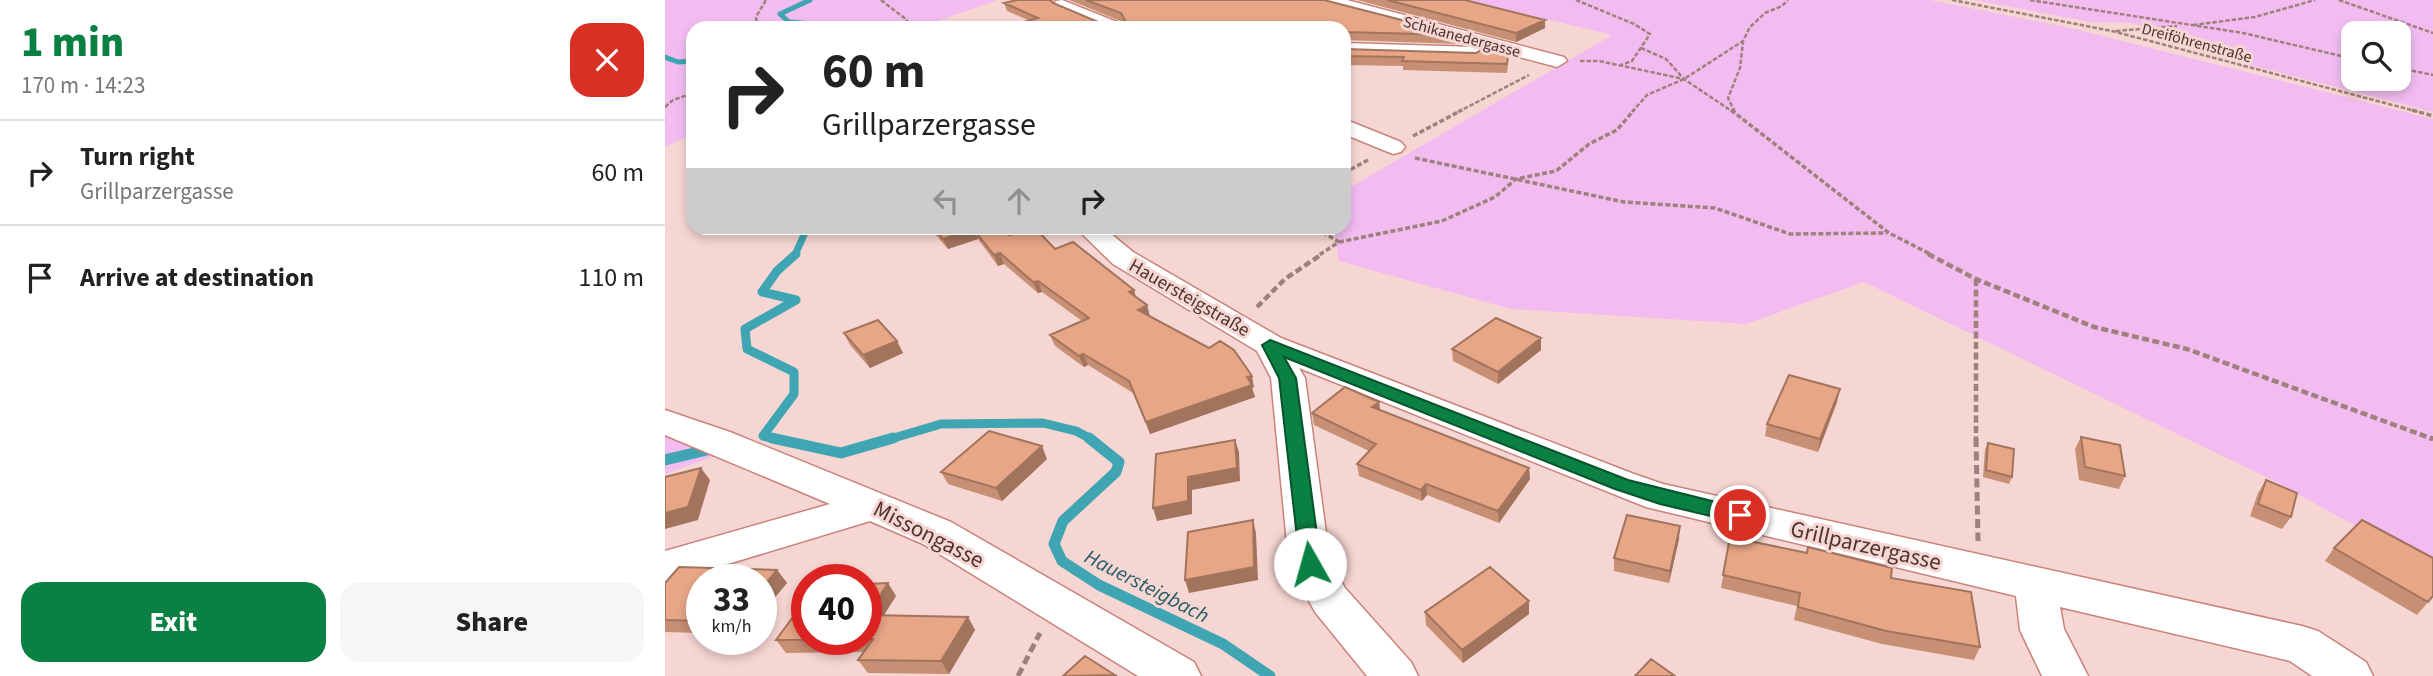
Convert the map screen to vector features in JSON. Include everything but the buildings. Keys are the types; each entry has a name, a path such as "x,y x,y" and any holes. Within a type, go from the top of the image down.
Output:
{"street":[{"name":"Schikanedergasse","path":"1327,0 1557,61"},
{"path":"1062,5 1100,21"},
{"path":"1351,49 1492,53 1504,47"},
{"path":"1351,129 1393,146"},
{"name":"Hauersteigstraße","path":"1097,235 1123,258 1254,335 1288,378 1310,564 1330,600 1395,676"},
{"name":"Grillparzergasse","path":"1254,335 1621,484 1660,497 2302,645 2350,676"},
{"name":"Missongasse","path":"665,422 874,505 937,533 1178,676"},
{"path":"665,567 874,505"},
{"path":"2036,585 2042,630 2065,676"}],"path":[{"path":"756,21 766,0"},
{"path":"881,0 906,21"},
{"path":"1576,0 1635,24 1650,34 1632,61 1620,65"},
{"path":"1736,114 1727,98 1740,68 1743,41 1750,27 1765,13 1782,6 1788,0"},
{"name":"Dreiföhrenstraße","path":"1952,0 2112,31 2433,116"},
{"path":"2030,0 2183,26 2243,33 2341,56"},
{"path":"2112,31 2222,23 2300,6 2315,0"},
{"path":"2339,0 2433,33"},
{"path":"1254,335 1285,279 1339,242 1442,221 1496,197 1516,179 1556,171 1589,144 1617,130 1647,95 1684,79 1743,41"},
{"path":"1641,48 1655,51 1678,67 1684,79"},
{"path":"1351,169 1557,61 1599,61 1684,79 1736,114 1889,233 1976,279 2094,327 2187,349 2433,439"},
{"path":"2411,70 2433,75"},
{"path":"665,107 673,100 686,95"},
{"path":"1393,146 1417,159 1624,202 1715,208 1790,234 1889,233"},
{"path":"1328,235 1339,242"},
{"path":"1976,279 1974,329 1979,571"},
{"path":"1018,676 1055,603"}],"shaded area":[{"path":"665,0 998,0 937,21 686,21 686,137 665,147"},
{"path":"1467,0 1930,0 2071,28 2433,119 2433,569 2278,483 1864,282 1746,324 1511,309 1339,261 1334,235 1351,235 1351,187 1612,35"},
{"path":"1974,0 2433,0 2433,112 2351,91 2411,91 2411,21 2341,21 2341,88 2199,52 2163,38 2161,34 2164,32 2131,23 2091,22"},
{"path":"665,421 697,430 715,456 665,474"}],"waterway":[{"name":"Hauersteigbach","path":"788,21 780,14 810,0"},
{"path":"665,57 678,62 686,61"},
{"name":"Hauersteigbach","path":"795,255 804,235"},
{"name":"Hauersteigbach","path":"780,440 763,436 794,394 794,372 747,349 745,329 796,300 762,292 777,271 795,255"},
{"name":"Hauersteigbach","path":"887,440 941,424 1043,423 1076,431 1093,440"},
{"name":"Hauersteigbach","path":"772,438 841,453 893,438"},
{"name":"Hauersteigbach","path":"1089,438 1119,462 1116,472 1063,521 1054,544 1062,561 1099,585 1223,644 1270,676"},
{"path":"665,460 707,450"}],"route":[{"path":"1310,564 1288,378 1270,345 1621,484 1660,497 1740,515"}]}
